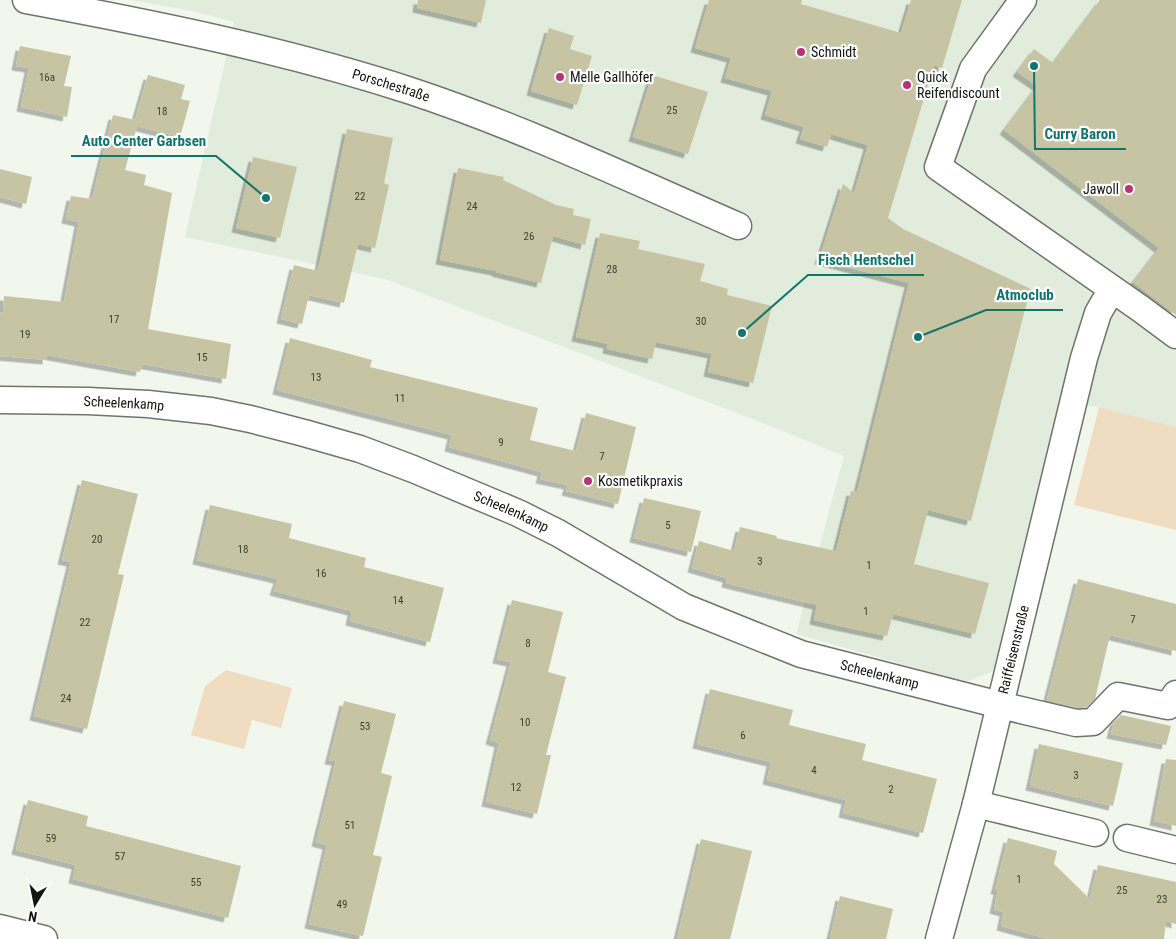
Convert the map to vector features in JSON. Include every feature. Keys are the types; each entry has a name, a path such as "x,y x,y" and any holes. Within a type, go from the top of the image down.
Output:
{"street":[{"name":"Porschestraße","path":"26,0 241,44 410,91 519,131 738,226"},
{"path":"1023,0 973,69 938,167 1176,335"},
{"name":"Raiffeisenstraße","path":"940,939 976,804 1084,358 1098,313 1112,289"},
{"name":"Scheelenkamp","path":"0,400 138,403 211,411 259,421 360,449 518,513 684,607 801,654 1000,705 1076,723 1093,722 1118,696 1168,706 1176,694"},
{"path":"976,804 1095,833"},
{"path":"1127,838 1176,850"},
{"path":"0,928 44,939"}],"shaded area":[{"path":"131,0 1176,0 1176,427 1099,407 1059,403 994,671 965,682 796,634 844,456 755,420 385,279 185,237 234,22 192,11"},
{"path":"1099,407 1176,427 1176,530 1074,505"},
{"path":"226,670 292,688 281,728 252,720 244,749 191,735 205,686"}],"building":[{"path":"418,0 486,0 481,23 417,8"},
{"path":"709,0 802,0 801,4 901,33 911,0 962,0 942,68 934,65 888,218 903,229 1031,289 971,521 928,510 914,564 989,583 975,634 893,614 887,636 835,625 814,620 817,605 726,583 727,578 692,568 699,541 734,551 740,527 777,536 776,538 836,551 851,491 857,492 909,283 819,260 843,184 854,193 868,145 831,134 827,147 800,139 804,127 765,115 772,91 725,78 731,58 695,48"},
{"name":"Jawoll","path":"1100,0 1176,0 1176,315 1133,282 1159,248 1004,130 1037,86 1017,72 1034,49 1053,63"},
{"name":"Melle Gallhöfer","path":"549,28 574,36 570,49 592,56 577,105 531,91"},
{"path":"20,46 71,56 64,86 72,87 67,117 21,107 29,68 16,66"},
{"path":"148,75 185,85 181,99 190,101 180,137 137,126 125,170 146,175 144,185 172,193 148,329 231,344 226,379 142,364 140,372 47,355 47,360 0,356 0,312 3,313 4,296 64,302 79,222 66,219 71,196 92,199 113,115 135,120"},
{"path":"652,75 708,92 688,154 633,137"},
{"path":"347,129 393,138 384,183 389,185 375,248 358,244 344,303 309,295 302,324 281,319 294,265 318,271"},
{"path":"253,157 297,167 280,238 236,228"},
{"path":"458,168 504,177 503,180 556,205 574,209 573,215 591,219 585,245 553,236 541,283 496,271 440,260"},
{"path":"0,169 32,177 26,204 0,197"},
{"path":"600,233 640,241 638,249 705,264 700,281 728,289 727,295 772,306 753,383 708,372 712,354 656,342 652,359 607,349 608,344 576,337"},
{"path":"290,338 372,360 370,367 538,408 530,440 576,451 586,413 636,427 618,504 566,491 568,485 540,479 542,472 449,447 452,435 277,390"},
{"path":"82,480 138,494 118,574 124,575 87,729 34,716 71,562 62,560"},
{"path":"644,498 701,511 691,552 634,538"},
{"path":"210,505 292,524 289,538 366,558 364,567 444,588 430,642 350,621 352,611 274,591 278,579 197,560"},
{"path":"1078,579 1176,604 1176,651 1110,635 1095,699 1086,707 1080,708 1047,700"},
{"path":"512,600 563,612 548,672 566,677 546,755 551,755 537,814 486,802 499,743 490,740 511,662 497,659"},
{"path":"710,689 793,710 789,725 866,744 862,760 937,779 923,833 843,813 846,800 767,780 771,762 697,744"},
{"path":"344,701 396,714 381,773 392,776 373,855 382,857 363,936 309,924 327,845 316,842 336,761 329,760"},
{"path":"1121,715 1171,726 1166,745 1111,734 1114,722"},
{"path":"1039,744 1123,763 1113,806 1030,786"},
{"path":"1166,759 1176,760 1176,826 1154,821"},
{"path":"28,800 88,816 86,826 241,866 228,918 73,879 76,865 16,850"},
{"path":"1008,838 1057,851 1054,864 1090,899 1098,865 1176,882 1176,924 1166,921 1164,939 1049,939 1001,926 1004,912 994,909 998,890 995,890"},
{"path":"701,839 752,851 730,939 677,939"},
{"path":"840,896 893,909 886,939 830,939"}],"place":[{"name":"Schmidt","path":"801,52"},
{"name":"Curry Baron","path":"1034,66"},
{"name":"Melle Gallhöfer","path":"560,77"},
{"name":"Quick Reifendiscount","path":"907,85"},
{"name":"Jawoll","path":"1129,189"},
{"name":"Auto Center Garbsen","path":"266,198"},
{"name":"Fisch Hentschel","path":"742,333"},
{"name":"Atmoclub","path":"918,337"},
{"name":"Kosmetikpraxis","path":"588,481"}]}
